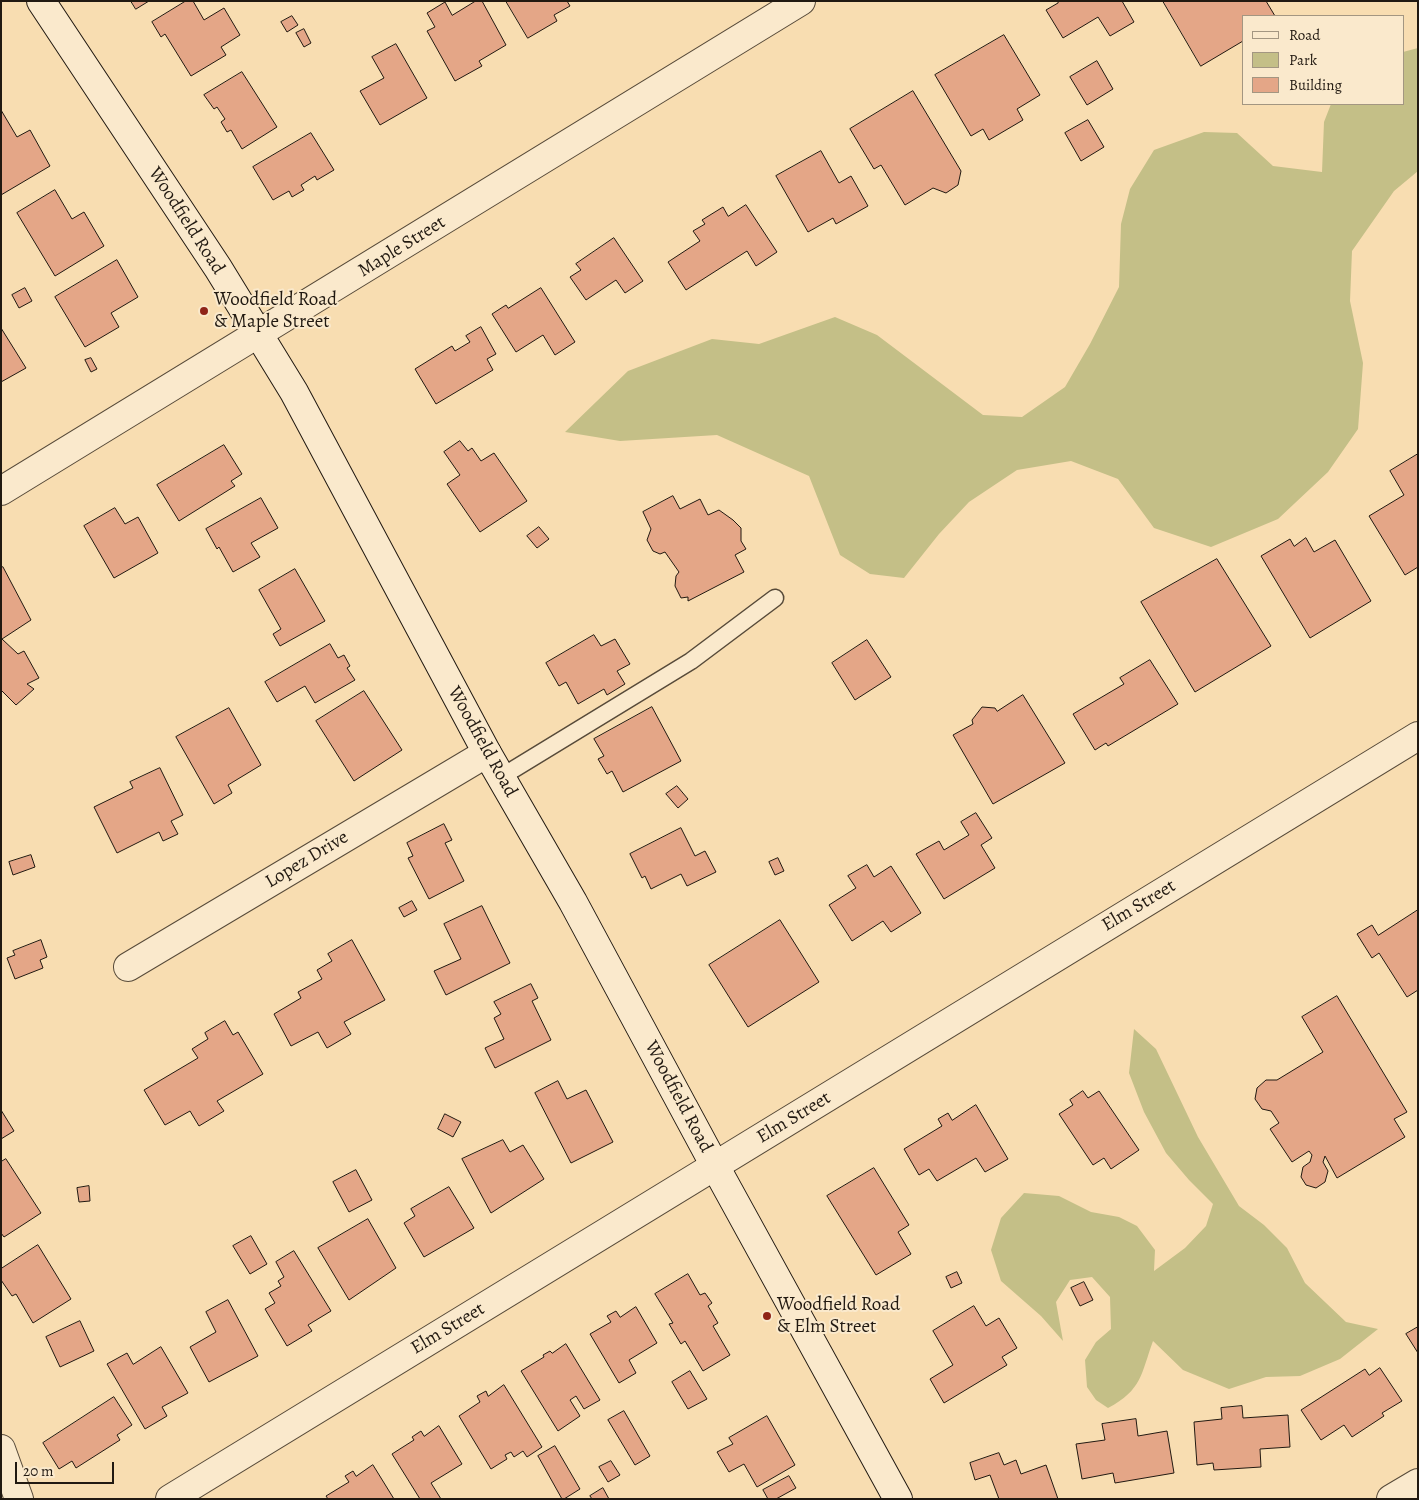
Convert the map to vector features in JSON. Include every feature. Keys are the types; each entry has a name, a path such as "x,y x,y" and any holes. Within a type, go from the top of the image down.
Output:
{"street":[{"name":"Woodfield Road","path":"41,1 218,268 294,392 487,752 573,902 714,1166 898,1499"},
{"name":"Maple Street","path":"1,491 802,1"},
{"name":"Elm Street","path":"170,1499 1418,736"},
{"name":"Lopez Drive","path":"128,967 487,752"},
{"path":"1,1449 19,1499"},
{"path":"1391,1499 1418,1483"}],"lane":[{"path":"501,777 691,661 776,598"}],"green space":[{"path":"1418,48 1418,171 1394,191 1352,251 1350,301 1363,363 1358,429 1328,472 1278,519 1211,547 1154,528 1118,479 1071,461 1017,470 969,502 939,534 904,578 870,574 840,555 809,476 717,435 620,441 565,432 628,371 712,339 759,344 835,317 877,335 983,415 1022,417 1065,387 1090,344 1119,287 1121,224 1130,189 1154,150 1204,132 1237,133 1273,166 1322,172 1324,122 1331,105 1404,105 1404,52"},
{"path":"1134,1029 1156,1049 1198,1137 1239,1206 1264,1225 1287,1248 1305,1283 1346,1322 1378,1329 1340,1359 1300,1376 1266,1377 1229,1389 1183,1370 1153,1341 1139,1380 1134,1388 1128,1395 1108,1408 1096,1400 1087,1387 1085,1360 1096,1342 1111,1329 1110,1297 1092,1277 1070,1280 1056,1302 1063,1341 1041,1316 1001,1281 991,1250 1001,1218 1024,1193 1059,1196 1091,1212 1119,1217 1137,1226 1155,1250 1154,1271 1185,1248 1206,1226 1213,1204 1166,1153 1144,1112 1129,1073"}],"building":[{"path":"131,1 149,1 136,9"},
{"path":"186,1 193,1 204,20 224,8 240,35 221,47 226,55 191,76 165,34 161,37 152,22"},
{"path":"476,1 482,1 506,45 479,61 482,66 455,81 427,31 435,27 427,13 445,2 452,15"},
{"path":"506,1 567,1 570,6 554,15 557,21 528,38"},
{"path":"1057,1 1122,1 1134,22 1110,36 1098,17 1063,38 1046,10 1058,3"},
{"path":"1163,1 1266,1 1274,15 1242,15 1242,42 1201,66"},
{"path":"292,16 298,25 287,32 281,22"},
{"path":"304,29 311,43 304,47 296,33"},
{"path":"1004,35 1040,95 1017,109 1023,120 989,140 983,129 971,136 935,75"},
{"path":"396,44 427,98 380,125 360,91 384,78 372,57"},
{"path":"1097,61 1113,89 1087,105 1070,77"},
{"path":"242,72 277,127 242,149 231,130 227,132 221,122 225,119 217,107 214,109 204,95"},
{"path":"913,91 961,171 958,185 946,193 933,188 905,205 881,165 874,169 850,129"},
{"path":"1,110 17,137 30,130 50,166 1,195"},
{"path":"1088,120 1104,147 1081,161 1065,133"},
{"path":"311,133 334,170 317,180 315,176 301,185 304,190 292,197 289,191 273,200 253,167"},
{"path":"821,151 839,183 851,176 868,206 836,224 833,218 808,232 776,176"},
{"path":"55,190 72,219 84,212 104,246 55,276 17,213"},
{"path":"746,205 777,252 756,266 747,251 686,290 668,262 700,241 693,231 705,224 702,220 723,207 728,216"},
{"path":"614,238 643,281 625,293 616,280 586,300 570,277 581,270 576,264"},
{"path":"117,260 138,297 111,313 119,327 85,347 55,297"},
{"path":"25,288 32,301 19,308 12,295"},
{"path":"541,288 575,342 555,355 543,335 516,352 492,314 506,305 508,308"},
{"path":"481,327 496,354 487,359 493,370 436,404 415,369 452,346 455,351 470,342 466,336"},
{"path":"1,328 26,368 1,382"},
{"path":"91,358 97,369 91,372 85,360"},
{"path":"460,441 468,451 472,448 481,461 494,453 527,501 480,532 447,484 460,475 444,452"},
{"path":"224,445 242,474 231,481 235,486 179,521 157,485"},
{"path":"1418,454 1418,567 1405,575 1369,516 1404,495 1390,471"},
{"path":"673,496 680,509 700,499 708,515 719,510 733,520 741,528 741,541 746,549 735,555 744,572 688,601 688,597 681,598 675,586 676,576 679,572 665,552 660,554 653,551 647,540 651,529 643,512"},
{"path":"261,498 278,528 251,543 260,557 233,572 206,529"},
{"path":"115,508 125,524 138,517 158,553 114,578 84,526"},
{"path":"539,527 549,539 537,548 527,536"},
{"path":"1306,538 1314,552 1335,540 1371,601 1310,638 1261,556 1290,539 1294,546"},
{"path":"1217,559 1271,646 1195,692 1141,602"},
{"path":"3,567 31,620 2,639 18,654 24,651 39,678 27,684 34,689 16,705 1,690 1,568"},
{"path":"295,569 325,621 280,646 273,634 281,629 259,590"},
{"path":"594,635 601,646 615,639 630,664 617,671 625,684 607,695 604,689 578,704 566,682 559,686 546,663"},
{"path":"867,640 891,677 855,700 832,663"},
{"path":"330,644 338,658 344,655 350,666 347,668 355,680 315,703 305,686 277,702 265,682"},
{"path":"1150,660 1178,704 1108,746 1106,743 1095,750 1073,714 1124,684 1120,678"},
{"path":"364,691 402,750 354,781 316,721"},
{"path":"1023,695 1065,763 993,804 953,735 973,724 972,720 982,707 995,708 997,711"},
{"path":"652,707 681,761 623,792 612,771 607,774 598,759 604,756 594,739"},
{"path":"229,708 261,765 228,785 232,793 214,804 176,737"},
{"path":"160,768 183,815 171,821 178,834 163,841 159,832 117,853 94,807 133,788 130,782"},
{"path":"677,786 688,799 678,808 666,794"},
{"path":"976,813 992,838 981,845 995,868 944,899 916,854 939,841 944,850 969,835 961,822"},
{"path":"444,824 452,840 445,843 464,881 429,899 408,858 413,856 407,843"},
{"path":"681,828 695,856 705,851 716,872 687,886 681,874 651,889 645,876 642,878 630,854"},
{"path":"31,855 35,867 13,875 9,862"},
{"path":"778,858 784,871 775,875 769,862"},
{"path":"867,865 874,877 891,866 921,913 891,932 883,921 852,941 829,905 856,888 848,876"},
{"path":"412,901 417,910 404,917 399,908"},
{"path":"482,906 510,963 446,995 434,971 461,959 444,924"},
{"path":"1418,910 1418,990 1407,997 1379,953 1372,958 1357,934 1372,925 1378,935"},
{"path":"780,920 819,982 748,1027 709,965"},
{"path":"41,940 47,957 40,960 43,968 15,979 7,958 15,955 13,951"},
{"path":"352,940 385,1000 344,1022 351,1034 327,1048 318,1032 291,1046 274,1014 301,998 298,992 322,979 317,970 332,961 328,954"},
{"path":"531,984 538,998 532,1001 551,1040 495,1068 485,1048 504,1039 494,1018 501,1014 494,1002"},
{"path":"1337,996 1407,1112 1394,1119 1405,1137 1337,1178 1325,1156 1323,1162 1328,1171 1325,1182 1316,1188 1306,1185 1301,1177 1303,1167 1310,1162 1312,1155 1309,1151 1292,1162 1270,1129 1279,1123 1271,1111 1262,1109 1255,1099 1257,1088 1266,1080 1277,1080 1323,1052 1302,1017"},
{"path":"225,1021 233,1035 238,1032 263,1074 217,1101 224,1111 199,1126 190,1111 165,1125 144,1090 198,1058 192,1049 208,1039 205,1033"},
{"path":"558,1081 567,1099 586,1090 613,1142 571,1163 535,1093"},
{"path":"1083,1091 1088,1098 1099,1091 1139,1150 1111,1169 1104,1158 1093,1165 1059,1114 1073,1105 1070,1100"},
{"path":"976,1105 1008,1159 985,1172 976,1158 937,1181 929,1169 919,1175 904,1149 942,1126 938,1119 948,1113 952,1120"},
{"path":"1,1110 14,1131 1,1139"},
{"path":"445,1114 461,1122 453,1137 438,1129"},
{"path":"503,1140 510,1152 523,1145 544,1179 491,1213 462,1159"},
{"path":"6,1159 41,1213 4,1237 1,1233 1,1162"},
{"path":"874,1168 909,1225 898,1232 911,1254 876,1275 827,1196"},
{"path":"356,1170 372,1200 349,1212 333,1182"},
{"path":"89,1186 90,1201 79,1202 77,1188"},
{"path":"449,1187 474,1228 424,1257 404,1223 415,1216 411,1209"},
{"path":"368,1219 396,1268 349,1300 318,1248"},
{"path":"251,1236 267,1264 250,1274 233,1246"},
{"path":"38,1245 71,1299 33,1323 16,1294 12,1296 1,1280 1,1269"},
{"path":"294,1251 331,1311 308,1325 312,1331 287,1346 265,1309 275,1303 269,1293 281,1286 278,1281 284,1277 276,1262"},
{"path":"957,1272 962,1283 951,1288 946,1277"},
{"path":"688,1274 700,1295 705,1293 712,1303 708,1306 718,1323 713,1326 730,1355 703,1371 685,1341 681,1344 669,1324 673,1323 655,1294"},
{"path":"1084,1282 1093,1300 1080,1306 1071,1288"},
{"path":"228,1300 258,1356 209,1382 190,1347 216,1332 206,1312"},
{"path":"974,1306 986,1326 999,1318 1017,1348 1002,1357 1007,1365 944,1403 930,1379 953,1365 933,1331"},
{"path":"636,1307 657,1343 629,1360 636,1373 619,1383 590,1334 611,1322 607,1316 616,1311 620,1317"},
{"path":"80,1321 94,1351 60,1367 46,1337"},
{"path":"1418,1327 1418,1353 1406,1334"},
{"path":"566,1344 600,1400 584,1409 576,1396 570,1400 580,1416 558,1431 521,1371 544,1357 543,1355 550,1351 552,1353"},
{"path":"161,1347 188,1393 162,1407 167,1416 145,1429 107,1364 127,1353 133,1364"},
{"path":"1380,1368 1402,1401 1382,1413 1384,1416 1352,1437 1344,1425 1321,1440 1301,1410 1365,1369 1369,1375"},
{"path":"690,1371 707,1399 688,1409 672,1382"},
{"path":"504,1385 542,1447 527,1457 523,1451 514,1457 511,1452 505,1455 507,1459 491,1469 459,1416 480,1402 477,1396 486,1391 488,1396"},
{"path":"114,1397 132,1425 117,1435 120,1440 76,1468 72,1461 59,1469 43,1443"},
{"path":"1242,1406 1243,1418 1288,1415 1290,1447 1260,1449 1261,1467 1214,1470 1213,1463 1197,1465 1194,1422 1222,1419 1221,1408"},
{"path":"624,1411 650,1456 635,1465 608,1420"},
{"path":"767,1416 795,1465 757,1487 744,1464 729,1472 717,1452 733,1444 729,1438"},
{"path":"1136,1419 1138,1436 1167,1431 1174,1473 1115,1483 1113,1473 1082,1479 1076,1444 1105,1440 1102,1424"},
{"path":"439,1426 462,1464 431,1483 441,1499 420,1499 392,1454 414,1440 412,1437 421,1431 424,1436"},
{"path":"555,1446 580,1489 564,1499 562,1499 538,1456"},
{"path":"999,1453 1004,1465 1016,1460 1021,1474 1046,1465 1058,1499 999,1499 990,1475 975,1480 970,1463"},
{"path":"611,1461 620,1475 608,1482 599,1467"},
{"path":"373,1465 394,1499 328,1499 326,1496 349,1482 345,1476 353,1471 356,1476"},
{"path":"789,1476 796,1488 776,1499 768,1499 763,1490"},
{"path":"603,1488 609,1499 592,1499 590,1496"}],"place":[{"name":"Woodfield Road & Maple Street","path":"204,311"},
{"name":"Woodfield Road & Elm Street","path":"767,1316"}]}
